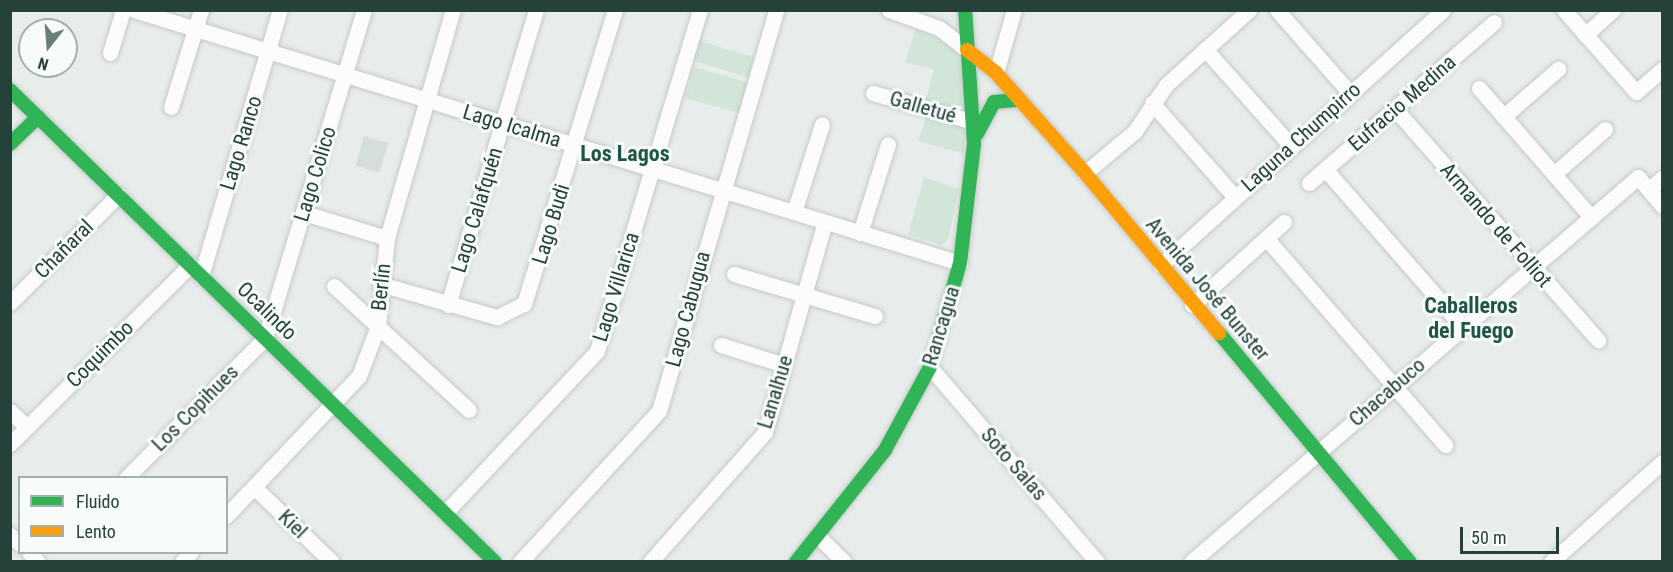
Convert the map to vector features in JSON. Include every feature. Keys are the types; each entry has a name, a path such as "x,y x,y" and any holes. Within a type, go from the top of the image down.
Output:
{"main road":[{"name":"Rancagua","path":"796,561 820,537 885,450 930,367 960,263 974,144 965,10"},
{"name":"Avenida José Bunster","path":"967,50 996,73 1085,173 1192,305 1410,561"},
{"name":"Ocalindo","path":"10,90 495,561"},
{"path":"974,144 994,102 1019,100"},
{"path":"10,144 38,117"}],"street":[{"path":"110,53 123,10"},
{"name":"Lago Icalma","path":"134,10 960,263"},
{"path":"171,106 201,10"},
{"name":"Lago Ranco","path":"196,270 280,10"},
{"name":"Lago Colico","path":"265,338 364,10"},
{"name":"Berlín","path":"228,514 335,406 359,376 378,326 380,284 387,238 453,10"},
{"name":"Lago Calafquén","path":"448,305 536,10"},
{"name":"Lago Budi","path":"448,305 497,317 516,312 532,287 615,10"},
{"name":"Lago Villarica","path":"445,513 592,360 700,10"},
{"name":"Lago Cabugua","path":"520,561 659,411 720,190 776,10"},
{"path":"889,10 939,28 967,50"},
{"path":"996,73 1014,10"},
{"path":"1085,173 1135,132 1152,103 1205,49 1249,10"},
{"path":"1277,10 1350,93"},
{"name":"Laguna Chumpirro","path":"1161,265 1443,10"},
{"path":"1564,10 1636,92 1662,69"},
{"path":"1585,35 1613,10"},
{"name":"Eufracio Medina","path":"1309,183 1494,22"},
{"path":"1205,49 1291,146"},
{"path":"1504,116 1558,69"},
{"path":"1479,88 1591,216"},
{"name":"Galletué","path":"873,93 974,122"},
{"path":"1152,103 1234,197"},
{"name":"Armando de Folliot","path":"1395,109 1598,340"},
{"path":"794,212 822,124"},
{"path":"1554,174 1605,129"},
{"path":"860,233 888,144"},
{"path":"1325,169 1463,327"},
{"name":"Chacabuco","path":"1191,561 1638,177 1649,190"},
{"path":"1662,178 1649,190 1662,206"},
{"name":"Chañaral","path":"10,303 118,195"},
{"path":"304,213 387,238"},
{"name":"Lanalhue","path":"650,561 759,442 784,365 825,222"},
{"path":"1192,305 1284,222"},
{"path":"1266,238 1445,445"},
{"name":"Coquimbo","path":"10,444 196,270"},
{"path":"734,274 874,316"},
{"path":"380,284 448,305"},
{"path":"334,286 470,410"},
{"name":"Los Copihues","path":"127,476 265,338"},
{"path":"721,345 784,365"},
{"name":"Soto Salas","path":"930,367 1097,561"},
{"path":"10,411 27,427"},
{"path":"1551,561 1662,462"},
{"name":"Kiel","path":"254,488 332,561"},
{"path":"820,537 844,561"}],"shaded area":[{"path":"364,136 388,143 379,173 355,166"}],"green space":[{"path":"916,28 949,44 963,61 968,116 925,103 934,70 905,62"},
{"path":"697,40 755,58 749,78 691,60"},
{"path":"694,67 749,83 740,113 685,98"},
{"path":"927,114 965,125 964,154 918,141"},
{"path":"924,177 959,189 948,240 941,245 908,235"}],"traffic: fast":[{"path":"796,562 885,450 930,367 960,263 974,144 965,10"},
{"path":"10,90 495,562"},
{"path":"977,134 994,102 1019,100"},
{"path":"10,144 38,117"},
{"path":"1219,333 1410,562"}],"traffic: slow":[{"path":"967,50 996,73 1085,173 1219,333"}],"district":[{"name":"Los Lagos","path":"625,154"},
{"name":"Caballeros del Fuego","path":"1471,318"}]}
